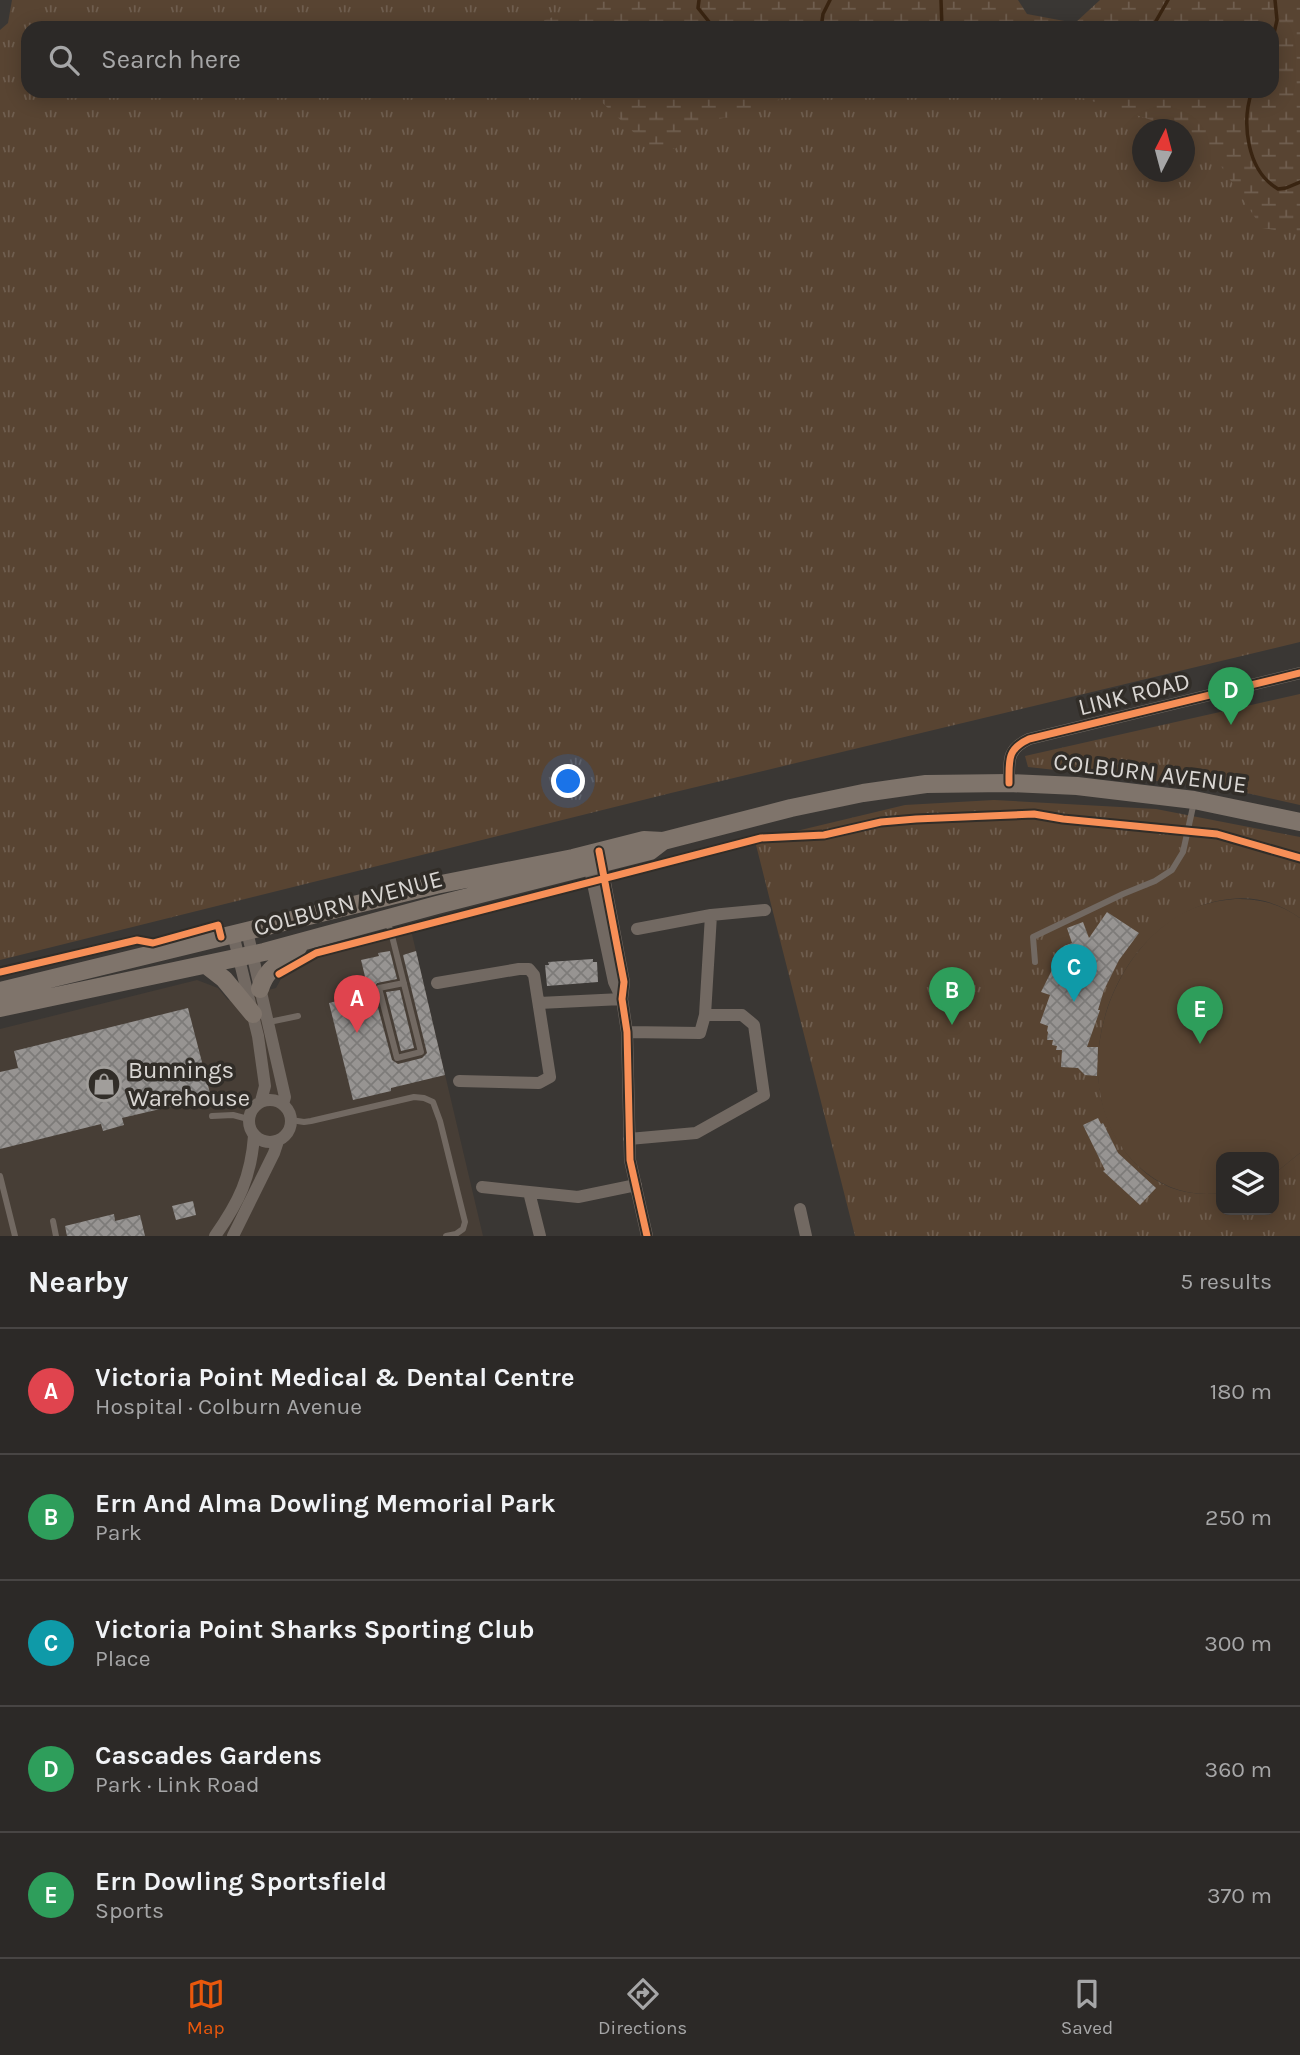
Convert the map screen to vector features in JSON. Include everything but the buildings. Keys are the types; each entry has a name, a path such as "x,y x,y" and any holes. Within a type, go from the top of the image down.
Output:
{"main road":[{"name":"COLBURN AVENUE","path":"0,1009 300,943 594,859 644,840 663,841 791,808 863,793 926,784 1077,786 1194,800 1300,822"},
{"name":"COLBURN AVENUE","path":"0,991 436,885 594,859"},
{"path":"260,989 264,976 297,951 300,943"},
{"path":"206,965 224,979 260,1018"}],"street":[{"name":"LINK ROAD","path":"1009,783 1010,754 1017,745 1029,739 1300,673"},
{"path":"594,859 616,967 624,982 622,999 627,1032 630,1160 647,1236"},
{"path":"637,929 711,915 765,910"},
{"path":"627,1032 700,1033 705,1015 711,915"},
{"path":"240,932 260,1018 285,1097 283,1104"},
{"path":"246,956 260,989 265,1086 261,1101"},
{"path":"437,983 519,969 528,969 534,975 550,1077 539,1083 459,1081"},
{"path":"539,1003 622,999"},
{"path":"629,1139 696,1133 764,1095 754,1025 742,1015 705,1015"},
{"path":"215,1236 227,1219 252,1164 254,1136 248,1119 252,1108 261,1101 273,1100 283,1104 290,1114 288,1132 278,1141 233,1236"},
{"path":"254,1136 265,1142 278,1141"},
{"path":"482,1187 578,1197 636,1185"},
{"path":"529,1192 540,1236"},
{"path":"800,1209 806,1236"}],"lane":[{"path":"1035,962 1033,937 1156,881 1172,870 1183,852 1194,800"},
{"path":"386,919 404,983 421,1052 397,1058 379,988 404,983"},
{"path":"260,1018 298,1016"},
{"path":"291,1120 312,1121 414,1097 433,1102 465,1222 463,1229 446,1236"},
{"path":"212,1116 233,1115 248,1119"},
{"path":"0,1177 15,1236"},
{"path":"53,1221 56,1236"}],"shaded area":[{"path":"411,930 483,1236 0,1236 0,1029 197,980 218,988 228,1000 276,988 282,977 304,963 341,949"}],"green space":[{"path":"12,0 607,0 541,21 21,21 21,98 597,98 650,148 675,149 705,121 754,113 783,98 1082,98 1148,119 1132,119 1132,182 1195,182 1195,139 1209,148 1262,228 1300,234 1300,642 671,793 0,960 0,30 8,23"},
{"path":"545,0 1018,0 1027,14 1064,21 536,21"},
{"path":"1100,0 1300,0 1300,308 601,139 563,98 1279,98 1279,21 1077,21"},
{"path":"1300,694 1300,805 1229,789 1028,767 1025,756"},
{"path":"994,800 1156,809 1300,837 1300,918 1284,908 1249,899 1230,899 1189,911 1154,934 1127,967 1108,1007 1099,1049 1100,1092 1113,1132 1139,1167 1157,1181 1177,1190 1198,1194 1216,1193 1216,1215 1279,1215 1279,1170 1300,1153 1300,1236 855,1236 755,841 905,805"},
{"path":"1235,899 1253,900 1269,903 1300,918 1300,1153 1279,1170 1279,1152 1216,1152 1216,1193 1198,1194 1166,1185 1138,1166 1116,1139 1103,1108 1098,1074 1100,1039 1109,1004 1124,972 1145,944 1170,921 1193,908"}],"waterway":[{"path":"699,0 698,8 708,21"},
{"path":"822,21 830,0"},
{"path":"941,0 942,21"},
{"path":"1156,21 1168,0"},
{"path":"1275,0 1277,21"},
{"path":"1250,98 1247,131 1253,159 1259,171 1278,189 1300,182"}],"cycle path":[{"path":"1009,783 1013,751 1029,739 1300,673"},
{"path":"279,974 316,953 761,838 824,835 881,822 1034,814 1217,834 1300,858"},
{"path":"599,851 624,982 622,999 627,1032 630,1160 647,1236"},
{"path":"0,972 137,940 153,943 218,925 221,937"}],"place":[{"name":"Cascades Gardens","path":"1231,725"},
{"name":"Victoria Point Sharks Sporting Club","path":"1074,1002"},
{"name":"Ern And Alma Dowling Memorial Park","path":"952,1025"},
{"name":"Victoria Point Medical & Dental Centre","path":"357,1033"},
{"name":"Ern Dowling Sportsfield","path":"1200,1044"},
{"name":"Bunnings Warehouse","path":"104,1084"}]}
